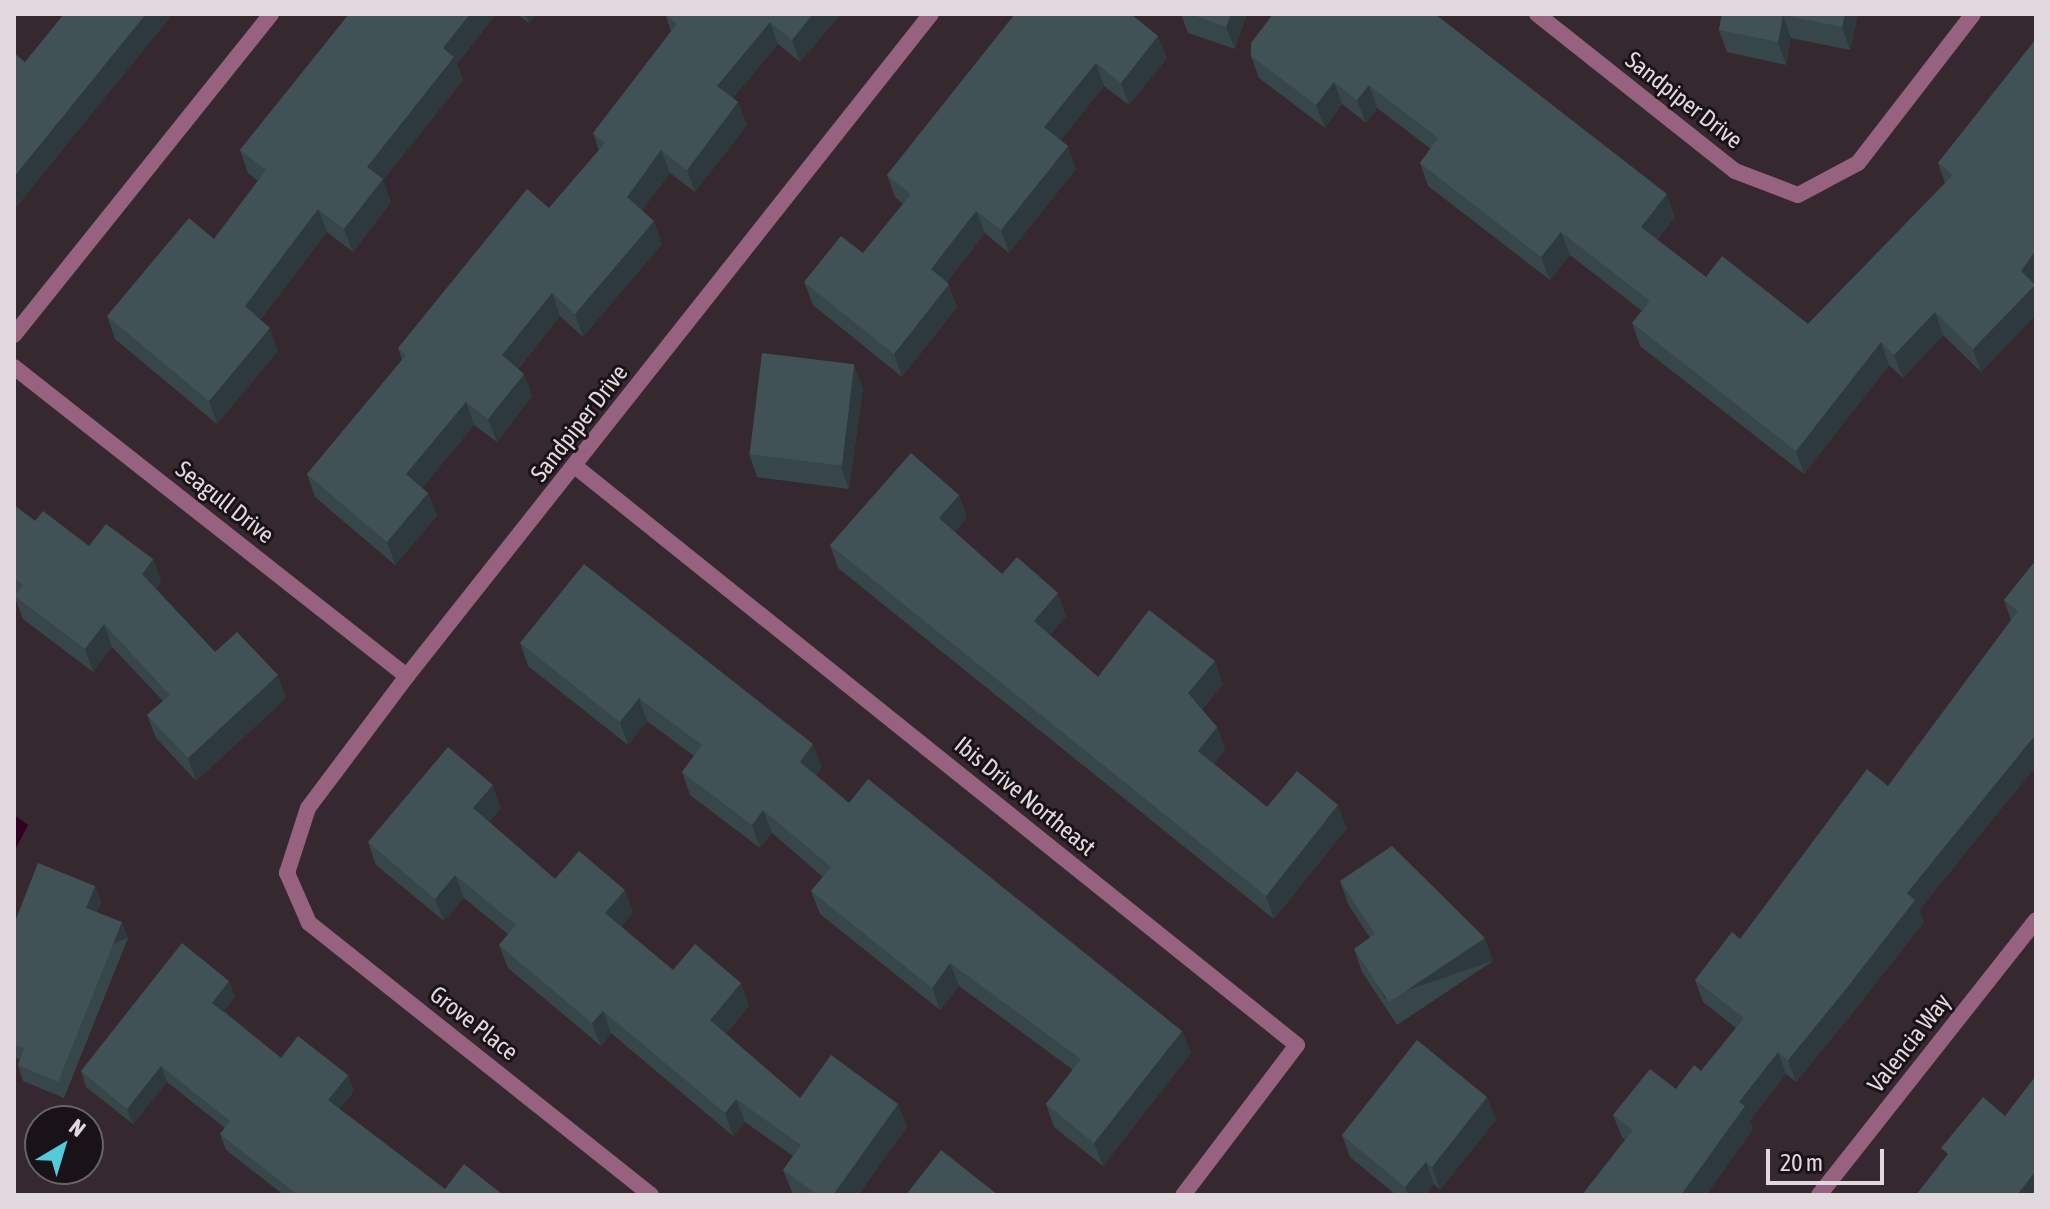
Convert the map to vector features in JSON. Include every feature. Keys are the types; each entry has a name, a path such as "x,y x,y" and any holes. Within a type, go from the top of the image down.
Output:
{"street":[{"path":"14,335 271,14"},
{"name":"Sandpiper Drive","path":"287,873 308,808 407,676 576,467 931,14"},
{"name":"Sandpiper Drive","path":"1537,14 1735,171 1798,195 1858,163 1973,14"},
{"name":"Seagull Drive","path":"14,367 407,676"},
{"name":"Ibis Drive Northeast","path":"576,467 1297,1045 1183,1195"},
{"name":"Grove Place","path":"287,873 309,923 651,1195"},
{"name":"Valencia Way","path":"1819,1195 2036,920"}],"shaded area":[{"path":"14,815 28,825 14,852"}],"building":[{"path":"64,14 146,14 14,177 14,53 25,62"},
{"path":"349,14 470,14 443,48 454,57 367,167 383,179 344,229 318,209 245,306 270,328 209,401 107,316 189,218 214,239 266,170 240,150"},
{"path":"665,14 813,14 792,40 770,22 717,86 738,102 687,170 661,150 627,197 654,221 575,314 552,293 502,355 524,374 488,419 466,402 406,474 428,493 387,542 307,474 406,355 398,348 527,189 549,208 605,143 593,133 677,24"},
{"path":"1015,14 1131,14 1158,36 1121,83 1096,63 1044,127 1068,146 1001,230 976,211 931,269 949,284 894,354 804,282 841,236 863,253 911,194 887,175"},
{"path":"1191,14 1231,14 1226,27"},
{"path":"1273,14 1435,14 1667,194 1641,227 1706,277 1722,256 1808,324 1953,175 1938,163 2036,39 2036,250 2021,271 2035,285 1973,349 1935,312 1894,355 1881,342 1796,451 1632,323 1650,301 1561,232 1541,257 1420,163 1438,138 1369,85 1357,100 1334,82 1316,105 1251,56 1251,43"},
{"path":"1722,14 1845,14 1842,27 1783,15 1778,42 1719,30"},
{"path":"762,353 854,364 842,466 750,454"},
{"path":"911,453 959,495 939,518 1002,574 1017,557 1058,593 1034,621 1098,677 1149,610 1215,661 1188,693 1217,727 1198,751 1267,807 1297,771 1338,805 1266,896 830,545"},
{"path":"14,505 35,521 43,511 89,546 106,524 153,559 142,574 215,652 237,632 278,675 188,758 147,715 170,695 104,624 85,649 15,596 23,585 14,578"},
{"path":"2036,560 2036,734 1907,893 1915,900 1842,994 1788,1060 1778,1052 1739,1102 1745,1106 1681,1195 1582,1195 1633,1130 1613,1115 1650,1069 1676,1089 1694,1065 1701,1071 1744,1018 1695,980 1732,932 1740,939 1867,769 1888,786 2018,611 2004,600"},
{"path":"584,564 813,744 800,762 849,803 868,779 1182,1031 1094,1143 1046,1104 1081,1059 950,963 932,988 811,891 831,867 763,810 752,825 682,772 702,745 639,698 620,722 520,643"},
{"path":"448,747 493,785 473,808 555,879 579,851 625,890 605,913 673,970 695,944 741,983 710,1020 800,1098 831,1055 898,1104 833,1195 818,1195 783,1170 801,1145 736,1099 725,1113 603,1011 592,1023 499,945 516,925 455,875 435,899 368,842"},
{"path":"1392,846 1485,938 1389,1002 1354,949 1375,934 1340,881"},
{"path":"38,863 95,886 86,908 122,922 58,1082 18,1065 24,1048 14,1044 14,924"},
{"path":"182,943 229,981 212,1003 281,1058 298,1036 348,1075 328,1100 445,1189 464,1164 503,1195 298,1195 220,1134 230,1121 161,1066 127,1109 81,1071"},
{"path":"1417,1040 1487,1097 1432,1167 1426,1162 1405,1187 1342,1135"},
{"path":"2035,1077 2036,1171 2017,1195 1916,1195 1948,1154 1941,1148 1983,1097 2005,1116"},
{"path":"941,1150 998,1195 906,1195"}]}
